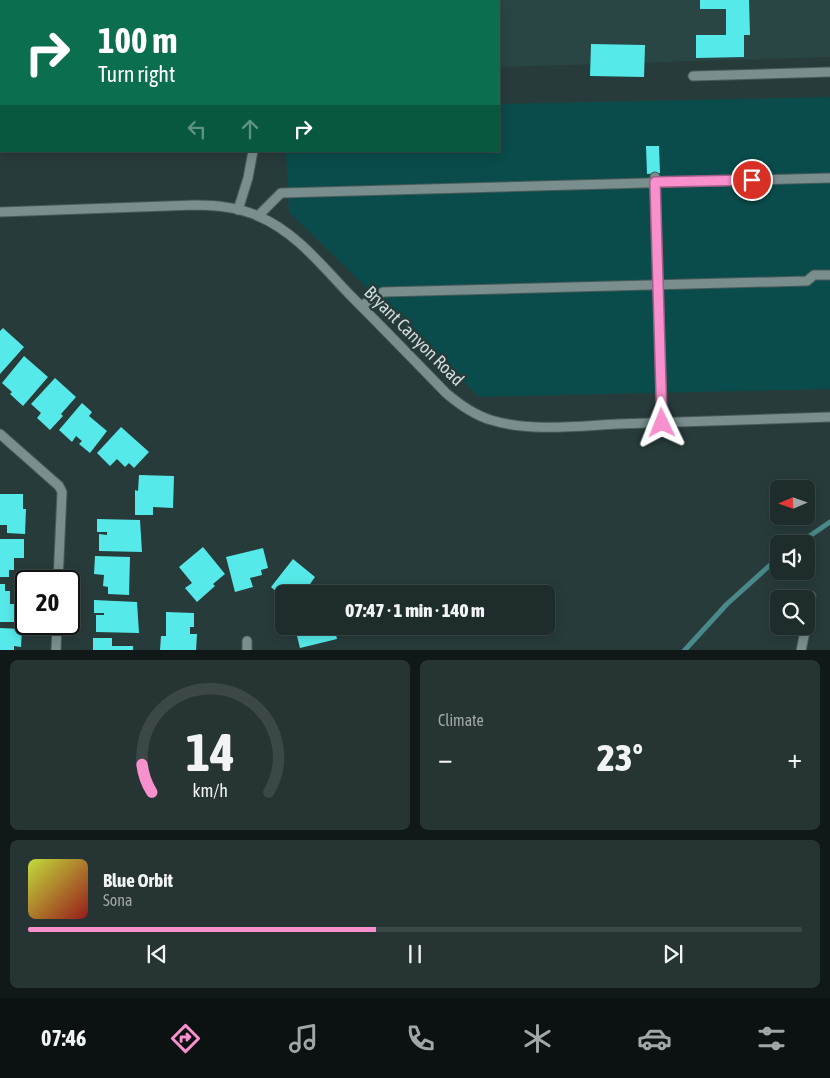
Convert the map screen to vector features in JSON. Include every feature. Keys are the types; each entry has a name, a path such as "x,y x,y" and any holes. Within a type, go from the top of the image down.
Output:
{"street":[{"path":"693,76 830,72"},
{"path":"238,210 254,152"},
{"path":"258,216 281,194 655,180 830,178"},
{"path":"655,180 662,423"},
{"name":"Bryant Canyon Road","path":"0,212 195,205 217,206 258,216 277,226 306,249 446,393 462,406 478,415 500,422 525,426 830,418"},
{"path":"361,306 383,292 807,282 814,275 830,275"},
{"path":"0,434 59,486 62,492 58,570"},
{"path":"56,650 57,635"},
{"path":"802,650 804,635"}],"shaded area":[{"path":"500,0 830,0 830,57 500,67"},
{"path":"830,97 830,389 479,397 289,212 286,152 500,152 500,104"}],"building":[{"path":"700,0 749,0 750,35 744,35 744,57 696,58 696,35 726,35 726,9 700,9"},
{"path":"591,44 645,45 644,77 590,76"},
{"path":"646,146 659,146 660,173 647,174"},
{"path":"3,328 24,347 0,374 0,331"},
{"path":"24,356 48,377 23,406 10,394 12,392 2,383"},
{"path":"55,378 76,397 61,414 63,416 50,430 37,418 41,413 31,404"},
{"path":"82,403 92,412 89,416 107,431 90,453 79,444 82,441 76,436 72,442 59,430"},
{"path":"121,427 149,452 134,468 129,463 125,467 117,459 110,466 97,453"},
{"path":"139,475 174,476 173,508 153,507 153,515 135,515 135,490 138,491"},
{"path":"0,494 23,494 23,509 26,509 25,534 7,533 7,525 0,525"},
{"path":"97,519 140,520 142,552 99,551 99,534 107,535 107,532 97,532"},
{"path":"0,539 24,539 24,558 14,558 14,570 9,570 9,577 0,577"},
{"path":"203,547 225,574 197,602 185,588 192,583 179,567"},
{"path":"263,548 268,568 261,570 262,575 250,578 253,587 235,592 226,557"},
{"path":"95,556 130,557 129,595 108,594 108,587 103,586 104,575 94,574"},
{"path":"293,559 315,577 309,585 275,585 275,591 271,587"},
{"path":"0,584 5,584 5,591 10,591 10,604 15,604 15,622 0,622"},
{"path":"94,600 137,602 139,633 96,632 96,615 104,615 104,613 94,613"},
{"path":"166,612 194,613 194,627 190,627 190,634 197,634 196,650 160,650 161,636 166,636"},
{"path":"0,628 15,629 15,635 22,635 21,647 14,646 14,650 0,650"},
{"path":"297,635 336,635 337,639 300,648"},
{"path":"93,638 112,638 112,646 133,646 133,650 93,650"}],"waterway":[{"path":"811,535 830,522"},
{"path":"685,650 727,604 770,565"}],"route":[{"path":"662,423 655,182 752,180"}]}
